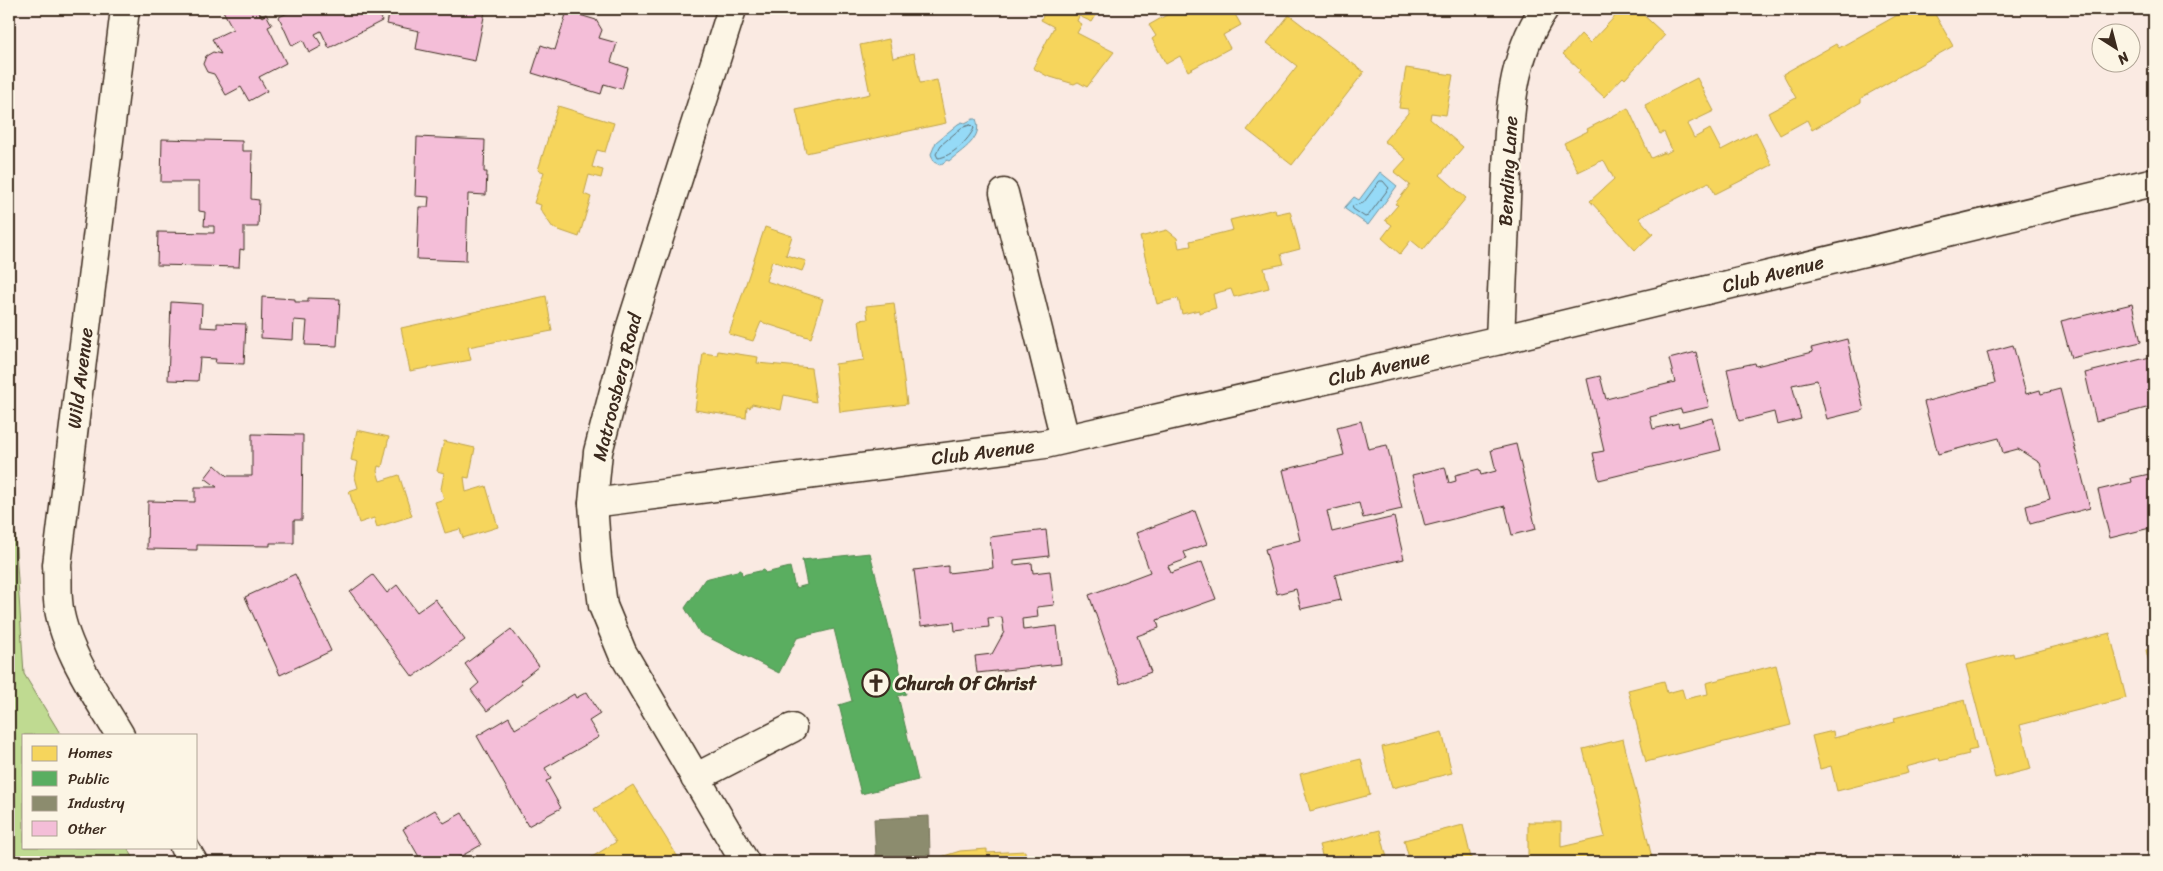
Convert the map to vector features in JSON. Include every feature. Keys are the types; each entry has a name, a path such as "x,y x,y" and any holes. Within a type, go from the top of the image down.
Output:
{"street":[{"name":"Wild Avenue","path":"119,734 76,656 66,634 58,601 58,565 125,9"},
{"name":"Matroosberg Road","path":"732,9 631,326 598,452 593,503 603,606 622,652 745,862"},
{"name":"Bending Lane","path":"1500,340 1509,134 1514,78 1523,47 1535,22 1544,9"},
{"name":"Club Avenue","path":"593,503 1046,444 1500,340 2154,182"},
{"path":"1004,193 1065,439"},
{"path":"695,778 792,728"},
{"path":"185,848 193,862"}],"green space":[{"path":"9,441 24,674 60,734 22,734 22,848 128,848 136,862 9,862"}],"water":[{"path":"976,119 978,126 977,132 970,143 949,161 947,160 940,165 934,162 931,154 936,142 958,124"},
{"path":"1380,172 1397,186 1368,225 1345,209 1345,207 1354,197 1359,200"}],"building: Homes":[{"path":"1046,9 1100,9 1092,22 1079,16 1077,21 1082,24 1077,33 1114,52 1087,87 1078,82 1074,84 1047,76 1033,68 1054,27 1041,20"},
{"path":"1170,9 1232,9 1241,25 1223,35 1230,48 1188,71 1180,56 1166,64 1152,39 1156,36 1149,25 1172,12"},
{"path":"1622,9 1637,9 1665,35 1625,79 1623,77 1604,97 1578,73 1580,70 1563,54 1581,34 1590,43"},
{"path":"1908,9 1932,9 1953,46 1861,98 1861,102 1812,130 1807,120 1780,135 1768,113 1796,98 1783,74 1836,44 1839,48"},
{"path":"1289,15 1364,72 1292,165 1247,130 1297,66 1267,43"},
{"path":"889,39 893,58 914,53 920,83 937,80 946,123 806,153 796,110 870,94 860,45"},
{"path":"1406,68 1453,75 1446,115 1431,113 1430,119 1463,147 1440,175 1466,198 1423,250 1411,240 1400,254 1382,238 1392,225 1385,220 1398,205 1395,204 1410,185 1394,172 1406,159 1384,141 1408,113 1408,109 1399,108"},
{"path":"1697,78 1714,111 1687,124 1694,138 1710,129 1721,150 1756,132 1772,165 1715,194 1709,182 1639,218 1653,234 1635,250 1590,201 1614,179 1605,162 1603,160 1578,172 1564,143 1628,108 1651,158 1665,152 1665,154 1672,150 1664,132 1660,134 1645,105"},
{"path":"558,106 614,123 605,152 597,150 592,167 603,170 601,178 589,175 584,194 591,197 579,237 553,228 540,209 541,205 534,203 544,172 538,170"},
{"path":"1275,209 1276,214 1290,211 1300,249 1281,254 1284,264 1264,268 1269,288 1234,297 1231,289 1213,294 1216,308 1199,313 1199,310 1182,314 1178,298 1157,304 1140,237 1167,230 1177,238 1179,248 1191,246 1190,241 1233,230 1230,220"},
{"path":"765,227 792,236 786,255 806,261 802,271 772,261 766,281 823,299 811,338 761,322 753,341 729,334"},
{"path":"546,296 552,331 468,347 471,360 410,371 401,328"},
{"path":"894,303 907,404 840,412 835,364 864,360 859,320 868,319 866,306"},
{"path":"718,351 758,357 757,363 811,368 816,402 784,395 781,410 752,404 750,408 747,407 746,418 695,410 703,353 717,355"},
{"path":"357,430 389,437 382,467 378,466 377,471 380,481 399,475 412,516 377,527 374,518 359,523 349,491 358,488 355,477 358,462 351,460"},
{"path":"444,441 475,448 469,478 464,477 466,492 486,486 498,527 463,538 460,529 445,533 435,502 444,499 441,489 444,473 437,471"},
{"path":"2110,633 2126,698 2020,725 2031,769 1995,778 1966,665 2013,653 2014,657"},
{"path":"2154,648 2154,683 2146,650"},
{"path":"1776,665 1791,725 1646,762 1628,690 1664,681 1667,693 1682,689 1685,699 1708,694 1706,683"},
{"path":"1965,700 1977,749 1968,751 1969,754 1940,761 1939,758 1906,767 1908,773 1837,791 1831,766 1820,769 1812,736 1833,731 1834,738 1895,722 1894,718"},
{"path":"1442,732 1452,773 1392,788 1382,747"},
{"path":"1623,739 1653,862 1528,862 1528,822 1561,822 1561,847 1605,837 1583,749"},
{"path":"1361,759 1370,795 1310,811 1300,774"},
{"path":"633,785 681,862 584,862 616,842 594,809"},
{"path":"1463,825 1472,862 1410,862 1404,840"},
{"path":"1380,830 1388,862 1324,862 1319,845"},
{"path":"987,849 987,853 1025,851 1026,862 925,862 960,851"}],"building: Public":[{"name":"Church Of Christ","path":"870,553 906,694 898,696 918,780 861,794 839,705 852,701 834,629 797,638 779,673 700,633 685,608 705,579 741,570 742,575 764,570 765,573 790,567 795,588 807,585 802,560"}],"building: Industry":[{"path":"929,816 930,855 876,858 874,819"}],"building: Other":[{"path":"222,9 257,9 262,17 266,14 272,25 268,27 286,63 259,77 267,91 249,101 241,87 226,95 214,74 207,72 203,64 206,56 213,52 221,54 212,39 233,29"},
{"path":"296,9 376,9 382,21 329,48 321,31 315,34 322,46 309,53 303,40 292,46 279,17"},
{"path":"390,9 474,9 485,12 475,61 416,49 419,31 387,24"},
{"path":"567,11 596,20 602,30 599,38 617,43 611,62 628,68 622,89 604,84 601,94 532,73 541,45 555,50"},
{"path":"417,137 485,140 484,172 487,172 486,195 468,194 466,261 417,259 419,207 428,207 429,197 415,196"},
{"path":"162,139 242,141 242,151 252,151 251,199 259,200 258,227 244,227 244,250 240,249 239,267 157,265 158,232 214,233 214,226 204,226 205,212 199,211 199,182 161,182"},
{"path":"262,297 295,299 295,302 308,302 308,298 340,299 337,346 305,345 307,321 294,320 293,340 261,338"},
{"path":"171,302 202,304 201,327 217,328 217,323 246,324 244,364 215,363 216,359 200,358 198,381 168,380"},
{"path":"2132,304 2141,342 2071,358 2061,321"},
{"path":"1847,339 1864,410 1827,419 1817,380 1792,385 1801,419 1777,425 1774,412 1739,421 1727,369 1755,363 1756,366 1813,352 1811,348"},
{"path":"2013,345 2026,394 2040,390 2041,394 2060,389 2090,508 2030,524 2026,506 2050,499 2040,463 2018,449 2003,453 1999,438 1938,454 1924,402 1995,383 1987,352"},
{"path":"1696,352 1709,407 1682,413 1681,409 1650,417 1653,429 1678,423 1679,427 1713,418 1721,450 1599,480 1593,453 1604,451 1587,379 1600,376 1606,399 1675,382 1669,359"},
{"path":"2154,356 2154,406 2096,421 2085,373"},
{"path":"1361,421 1368,449 1387,445 1402,509 1363,518 1359,503 1327,511 1332,532 1394,517 1404,559 1335,575 1341,600 1301,609 1296,589 1277,594 1265,549 1300,540 1283,470 1344,455 1337,427"},
{"path":"252,434 303,435 302,520 294,520 294,543 270,543 270,546 197,545 197,550 147,549 148,501 195,502 195,487 217,487 205,478 215,465 227,476 252,476"},
{"path":"1516,444 1536,529 1512,535 1505,506 1425,526 1412,475 1445,467 1449,483 1456,481 1455,475 1479,469 1481,475 1496,471 1491,450"},
{"path":"2154,473 2154,527 2110,538 2098,490 2132,482 2131,478"},
{"path":"1195,511 1207,544 1184,552 1187,559 1168,566 1171,573 1202,562 1216,599 1157,620 1159,628 1137,636 1151,672 1120,684 1089,595 1150,572 1136,533"},
{"path":"1046,530 1049,556 1014,560 1014,565 1032,563 1033,573 1050,571 1054,605 1037,607 1038,617 1022,619 1023,630 1057,626 1061,664 977,673 975,656 992,654 1004,632 1002,617 988,618 989,627 955,631 954,622 921,626 914,570 948,566 948,573 993,568 990,537"},
{"path":"295,574 331,651 280,675 245,597"},
{"path":"373,575 387,593 397,585 417,612 435,599 465,640 413,677 350,592"},
{"path":"511,629 539,666 520,681 522,684 487,711 471,690 479,683 465,664"},
{"path":"587,692 600,714 589,721 599,737 545,768 551,779 546,781 561,808 528,826 477,736 509,717 515,729 574,694 576,698"},
{"path":"435,810 444,823 462,813 481,845 451,862 422,862 403,829"}],"place":[{"name":"Church Of Christ","path":"876,683"}]}
